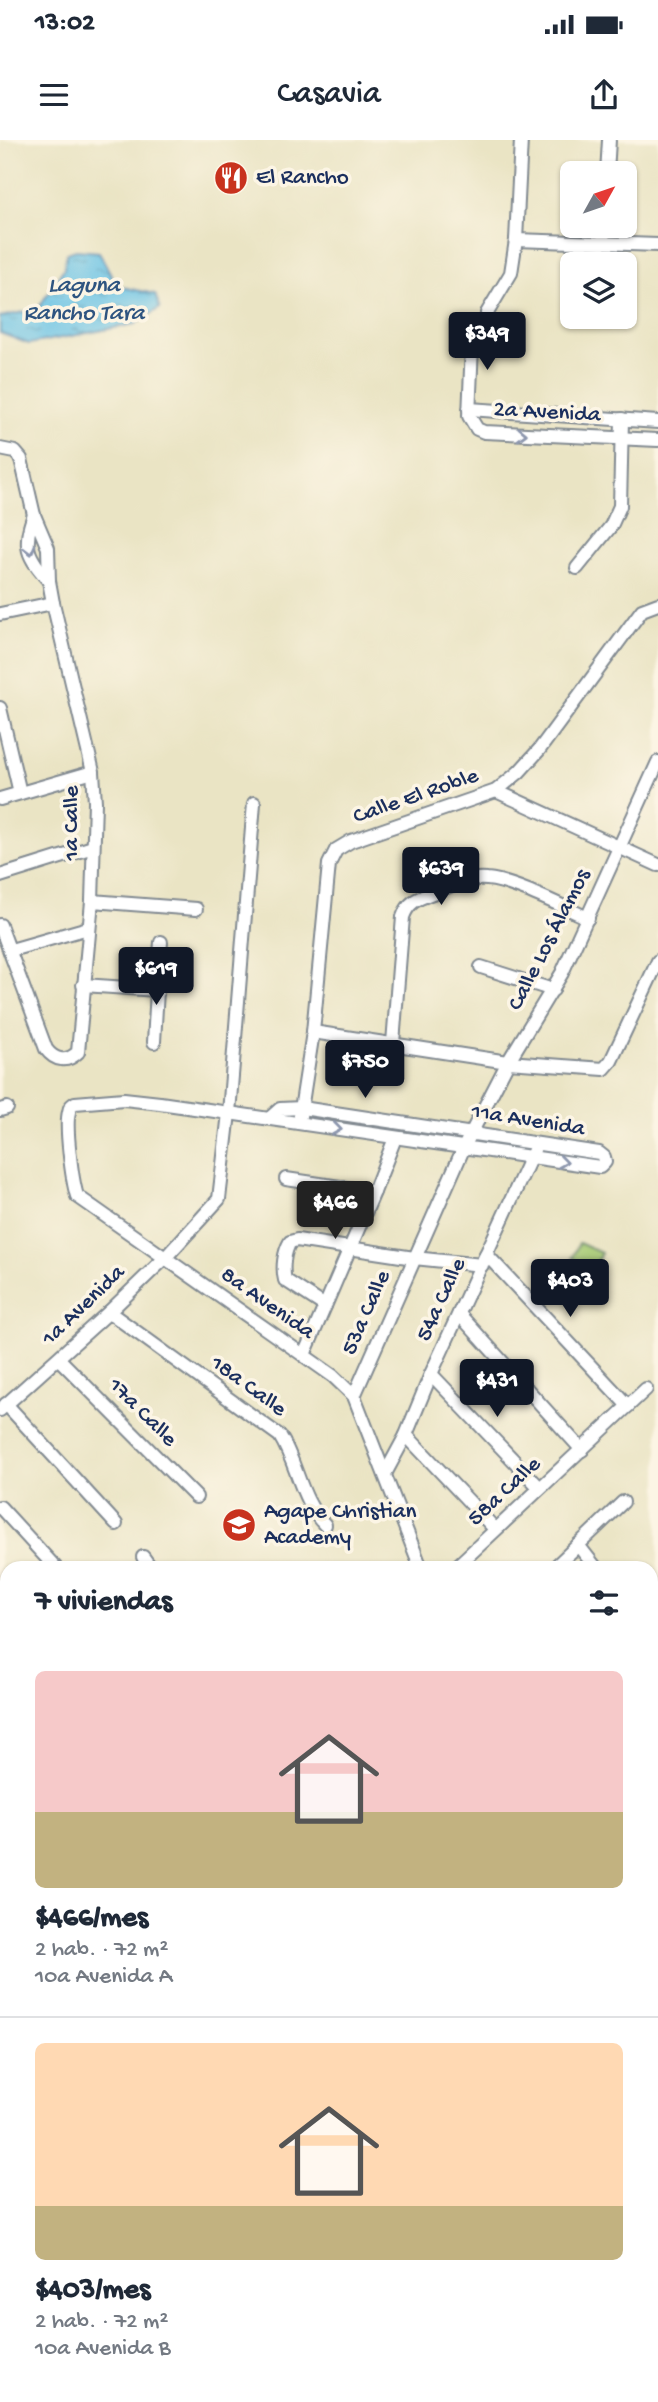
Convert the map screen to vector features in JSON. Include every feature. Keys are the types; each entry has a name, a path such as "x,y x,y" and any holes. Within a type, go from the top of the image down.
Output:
{"street":[{"path":"488,313 511,273 516,240 522,140"},
{"path":"608,161 609,140"},
{"path":"603,238 603,243"},
{"path":"516,240 658,245"},
{"path":"470,409 472,345 478,330"},
{"name":"2a Avenida","path":"658,422 470,409 472,423 484,432 658,440"},
{"path":"577,568 611,526 620,506 622,419"},
{"name":"1a Calle","path":"0,449 15,452 21,460 34,514 48,548 48,581 93,772 92,901 78,1052 72,1058 61,1060 51,1056 46,1049 11,950"},
{"name":"1a Calle","path":"34,514 27,534 27,550 48,581"},
{"path":"0,614 53,603"},
{"name":"Calle El Roble","path":"299,1124 313,1032 329,864 336,850 351,841 496,791 519,772 538,750 642,610 658,604"},
{"path":"0,708 20,793"},
{"name":"Calle Los Álamos","path":"472,1133 508,1062 553,990 658,762"},
{"path":"0,799 93,772"},
{"path":"496,791 658,865"},
{"name":"1a Avenida","path":"3,1407 109,1312 165,1258 219,1199 229,1113 254,803"},
{"path":"0,876 93,847"},
{"path":"393,1043 403,917 413,901 456,884 485,878 502,881 588,918"},
{"path":"92,901 196,909"},
{"path":"0,925 11,950 88,928"},
{"path":"154,1042 161,942"},
{"path":"313,1032 508,1062 604,1069 611,1061 658,961"},
{"path":"481,967 553,990"},
{"path":"83,985 157,990"},
{"name":"11a Avenida","path":"70,1107 75,1103 124,1099 600,1167 605,1162 599,1153 302,1108 280,1109 270,1118"},
{"name":"8a Avenida","path":"70,1107 70,1146 76,1196 304,1355 333,1376 354,1396 418,1561"},
{"name":"53a Calle","path":"354,1396 472,1133"},
{"path":"304,1355 395,1138"},
{"name":"54a Calle","path":"386,1474 537,1144"},
{"path":"286,1179 374,1192"},
{"path":"325,1306 285,1280 283,1273 286,1249 290,1242 297,1240 414,1258 484,1259 628,1406"},
{"name":"18a Calle","path":"109,1312 280,1436 303,1495 315,1516 325,1525"},
{"path":"459,1314 582,1450"},
{"name":"17a Calle","path":"59,1359 196,1497"},
{"path":"431,1374 540,1488"},
{"name":"58a Calle","path":"462,1561 646,1389"},
{"path":"3,1407 117,1524"},
{"path":"406,1435 495,1529"},
{"path":"561,1561 623,1502"},
{"path":"0,1507 50,1561"},
{"path":"578,1545 591,1561"}],"green space":[{"path":"579,1243 601,1253 594,1268 572,1258"}],"water":[{"name":"Laguna Rancho Tara","path":"76,250 99,252 117,286 155,294 160,308 135,324 29,344 0,333 0,317 38,309 64,268 67,253"}],"place":[{"name":"El Rancho","path":"231,178"},
{"name":"Agape Christian Academy","path":"239,1525"}]}
